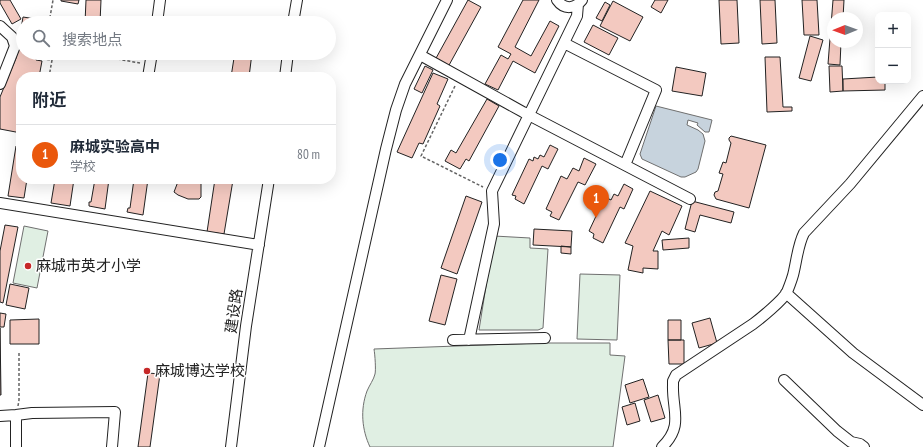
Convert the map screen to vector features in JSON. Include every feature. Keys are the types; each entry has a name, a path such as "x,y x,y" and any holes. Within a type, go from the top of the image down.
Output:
{"street":[{"path":"158,16 160,0"},
{"path":"294,16 297,0"},
{"path":"319,447 396,110 405,84 447,0"},
{"path":"557,0 562,6 568,7 573,7 580,2"},
{"path":"469,340 494,224 492,191 577,16 580,2"},
{"path":"0,26 12,37 15,46 0,84"},
{"path":"564,43 656,90 625,165"},
{"path":"420,55 529,115 690,199"},
{"path":"149,72 151,60"},
{"path":"286,72 287,60"},
{"path":"662,447 669,440 675,428 676,420 673,381 676,375 747,328 764,315 786,293 793,274 800,240 804,233 850,184 923,96"},
{"name":"建设路","path":"231,447 246,326 268,184"},
{"path":"0,203 259,246"},
{"path":"786,293 853,353 923,405"},
{"path":"452,340 545,338"},
{"path":"784,380 837,431 851,442 860,444 864,447"},
{"path":"0,416 32,413 115,412 112,447"},
{"path":"16,415 16,447"}],"path":[{"path":"50,16 53,0"},
{"path":"50,72 52,60"},
{"path":"126,60 150,64"},
{"path":"459,77 421,156 492,191"},
{"path":"16,415 18,400 19,351"}],"green space":[{"path":"24,226 48,231 37,288 13,283"},
{"path":"494,236 530,238 530,248 548,249 543,328 538,330 479,330"},
{"path":"580,274 620,275 617,340 577,339"},
{"path":"540,343 610,343 610,355 625,356 613,447 370,447 365,434 363,405 367,391 375,374 374,349"}],"shaded area":[{"path":"656,106 712,120 709,132 705,132 697,125 698,123 688,120 687,125 703,134 705,141 696,172 685,177 681,177 642,159 640,154"}],"building":[{"path":"0,0 10,0 19,16 16,16 16,22 12,24 0,3"},
{"path":"61,0 79,0 78,4"},
{"path":"86,0 101,0 100,16 85,16"},
{"path":"468,0 481,7 448,67 435,60"},
{"path":"523,0 539,0 515,47 531,56 550,21 559,26 535,73 513,61 498,90 485,84 501,55 508,59 511,54 498,47"},
{"path":"655,0 668,0 661,13 651,7"},
{"path":"719,0 737,0 739,43 721,44"},
{"path":"760,0 775,0 777,43 762,44"},
{"path":"802,0 817,0 819,35 804,35"},
{"path":"833,0 844,0 843,12 832,12"},
{"path":"613,1 643,17 630,41 600,26"},
{"path":"605,2 610,5 602,21 596,18"},
{"path":"593,25 618,38 609,55 584,42"},
{"path":"810,36 823,40 811,81 799,78"},
{"path":"829,48 841,48 840,65 828,64"},
{"path":"765,57 780,57 783,107 792,107 792,111 767,112"},
{"path":"16,58 16,60 42,61 40,72 16,72 16,132 0,129 0,97"},
{"path":"234,60 251,60 250,72 232,72"},
{"path":"425,66 433,70 422,93 414,89"},
{"path":"829,66 842,66 843,91 830,92"},
{"path":"676,67 706,73 702,96 672,91"},
{"path":"433,73 448,79 437,104 440,106 423,144 419,143 412,158 397,152"},
{"path":"875,77 875,84 885,84 885,90 843,91 843,79"},
{"path":"487,99 499,106 469,161 466,159 460,169 445,161 451,150 456,153"},
{"path":"731,136 766,145 749,208 716,199 714,195 715,192 718,191 723,174 719,173 723,162 726,163 731,143 729,138"},
{"path":"550,145 558,149 548,169 542,166 524,204 515,199 516,196 512,195 529,159 533,161 534,157 538,159 540,155 544,157"},
{"path":"16,146 16,184 26,184 24,198 8,196"},
{"path":"584,158 596,164 585,185 578,182 559,220 550,216 552,212 546,209 561,176 567,179 573,168 579,171"},
{"path":"54,184 73,184 70,206 51,203"},
{"path":"94,184 108,184 105,209 89,206 89,202 91,202"},
{"path":"133,184 147,184 143,215 127,212 128,208 130,208"},
{"path":"177,184 201,184 201,197 199,199 188,199 174,192"},
{"path":"214,184 232,184 224,234 207,232"},
{"path":"624,184 633,189 624,209 620,207 603,243 593,238 594,234 589,231 605,197 611,200 614,194 618,196"},
{"path":"650,191 682,206 669,235 662,231 653,251 658,251 658,269 643,268 643,273 628,270 633,246 625,243"},
{"path":"466,196 482,202 457,274 441,268"},
{"path":"692,201 734,212 731,223 700,215 695,232 685,229"},
{"path":"5,225 18,227 3,303 0,302 0,251"},
{"path":"534,229 572,231 571,247 533,245"},
{"path":"689,238 689,248 663,250 662,240"},
{"path":"561,246 571,247 571,254 561,253"},
{"path":"441,275 457,279 445,325 429,321"},
{"path":"10,284 29,288 25,309 6,305"},
{"path":"0,313 6,314 4,327 0,327"},
{"path":"710,318 717,343 699,348 692,323"},
{"path":"39,319 39,344 10,344 10,320"},
{"path":"668,320 681,320 681,340 668,340"},
{"path":"0,328 1,395 0,395"},
{"path":"668,340 684,340 684,364 669,364"},
{"path":"148,373 160,374 150,447 138,447"},
{"path":"643,379 649,397 630,403 625,385"},
{"path":"658,395 665,418 651,422 644,400"},
{"path":"635,403 640,421 627,425 622,407"}],"place":[{"name":"麻城实验高中","path":"596,218"},
{"name":"麻城市英才小学","path":"28,266"},
{"name":"麻城博达学校","path":"147,371"}]}
